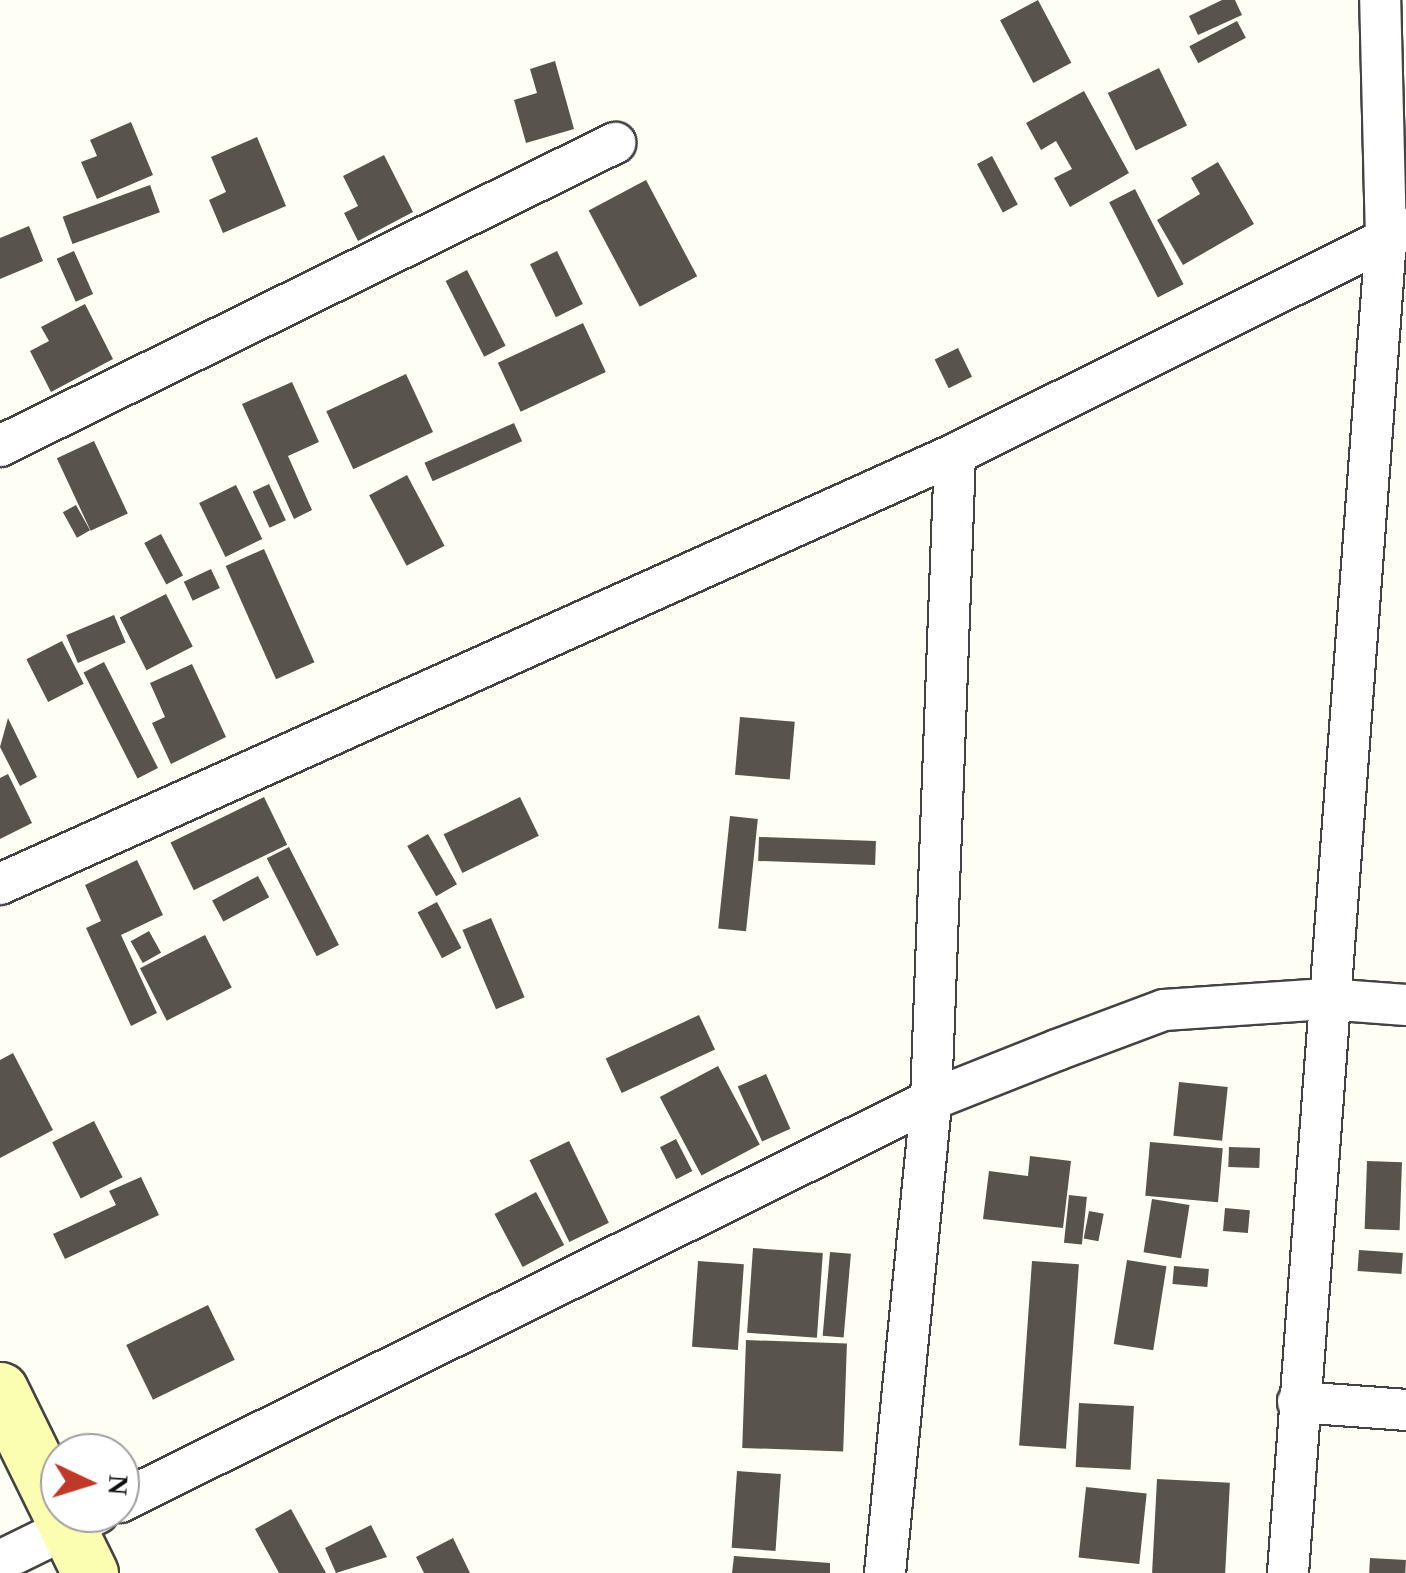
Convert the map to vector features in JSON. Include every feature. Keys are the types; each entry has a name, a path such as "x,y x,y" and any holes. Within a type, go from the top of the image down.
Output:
{"street":[{"path":"1288,1573 1326,1000 1396,234 1380,0"},
{"path":"0,446 614,143"},
{"path":"0,884 955,454 1396,234"},
{"path":"885,1573 931,1100 955,454"},
{"path":"140,1492 931,1100 1164,1010 1326,1000 1406,1005"},
{"path":"0,1390 84,1538 0,1561"},
{"path":"1298,1402 1406,1410"}],"building":[{"path":"1038,0 1071,63 1033,83 1000,20"},
{"path":"1222,0 1235,0 1242,15 1198,35 1189,16"},
{"path":"1237,21 1246,38 1198,63 1189,46"},
{"path":"555,61 574,129 526,143 514,100 537,93 530,69"},
{"path":"1159,68 1187,126 1136,151 1108,93"},
{"path":"1084,91 1129,173 1070,207 1054,178 1072,169 1056,141 1041,150 1026,123"},
{"path":"131,122 153,175 97,199 81,162 97,156 90,140"},
{"path":"257,137 286,206 223,233 209,200 226,192 211,157"},
{"path":"384,155 413,212 358,241 344,213 358,206 343,176"},
{"path":"992,156 1018,205 1003,213 977,164"},
{"path":"1218,162 1254,224 1183,265 1157,220 1200,194 1191,178"},
{"path":"646,180 697,276 640,307 589,211"},
{"path":"150,185 160,212 73,244 63,217"},
{"path":"1135,189 1184,284 1158,298 1109,202"},
{"path":"29,226 43,261 0,279 0,238"},
{"path":"74,251 93,294 76,302 57,259"},
{"path":"557,251 583,304 556,317 530,264"},
{"path":"467,270 506,346 484,357 446,281"},
{"path":"85,304 113,359 51,392 30,351 49,341 41,327"},
{"path":"583,323 606,372 521,412 498,363"},
{"path":"958,348 972,377 949,388 935,359"},
{"path":"406,374 433,432 353,469 326,411"},
{"path":"292,382 319,442 288,456 312,510 294,519 242,404"},
{"path":"514,423 522,441 433,481 424,463"},
{"path":"94,441 128,514 91,531 57,458"},
{"path":"407,475 445,546 407,566 369,495"},
{"path":"269,484 286,520 270,528 253,492"},
{"path":"236,485 262,539 225,557 199,503"},
{"path":"76,505 90,530 77,538 63,512"},
{"path":"161,534 183,575 166,584 144,543"},
{"path":"264,549 314,662 276,679 226,566"},
{"path":"211,569 220,588 193,601 184,582"},
{"path":"166,594 193,647 146,670 120,618"},
{"path":"114,615 126,643 78,663 66,635"},
{"path":"62,641 84,684 48,702 26,659"},
{"path":"104,662 158,768 138,778 84,672"},
{"path":"192,664 226,737 171,764 152,723 165,717 150,683"},
{"path":"740,717 795,722 790,780 735,775"},
{"path":"8,718 37,777 20,786 0,747"},
{"path":"8,774 32,823 0,839 0,778"},
{"path":"264,797 287,845 194,890 171,843"},
{"path":"520,797 539,836 462,873 444,834"},
{"path":"730,816 758,819 746,931 718,928"},
{"path":"428,834 457,884 436,896 407,846"},
{"path":"759,837 876,841 875,865 758,861"},
{"path":"289,847 339,945 317,956 267,858"},
{"path":"137,860 163,915 121,935 157,1013 131,1026 86,928 101,921 85,885"},
{"path":"258,876 269,897 223,922 212,900"},
{"path":"437,902 461,948 442,958 418,912"},
{"path":"491,918 525,997 496,1009 462,930"},
{"path":"149,931 161,953 143,963 131,941"},
{"path":"205,935 232,988 167,1021 140,968"},
{"path":"699,1015 715,1049 622,1093 606,1059"},
{"path":"13,1053 53,1130 0,1158 0,1060"},
{"path":"718,1066 760,1145 702,1176 660,1097"},
{"path":"766,1074 790,1129 762,1141 738,1087"},
{"path":"1179,1082 1228,1087 1222,1141 1173,1136"},
{"path":"94,1121 123,1177 81,1198 52,1142"},
{"path":"676,1139 692,1171 676,1179 660,1147"},
{"path":"569,1141 609,1223 569,1242 529,1160"},
{"path":"1150,1142 1223,1148 1218,1202 1145,1196"},
{"path":"1229,1147 1260,1148 1259,1168 1228,1167"},
{"path":"1030,1156 1071,1161 1063,1228 983,1219 989,1171 1028,1176"},
{"path":"1367,1161 1402,1162 1400,1230 1365,1229"},
{"path":"141,1177 159,1215 65,1259 53,1234 116,1205 109,1191"},
{"path":"536,1192 564,1245 523,1267 495,1214"},
{"path":"1069,1195 1087,1197 1082,1245 1064,1243"},
{"path":"1152,1199 1190,1205 1181,1258 1144,1252"},
{"path":"1225,1208 1250,1210 1248,1233 1223,1231"},
{"path":"1089,1211 1104,1214 1098,1241 1084,1238"},
{"path":"753,1248 823,1253 817,1338 747,1333"},
{"path":"1359,1250 1403,1253 1401,1274 1358,1271"},
{"path":"830,1252 851,1254 844,1338 823,1336"},
{"path":"1127,1260 1167,1266 1153,1350 1114,1344"},
{"path":"698,1261 744,1264 738,1350 692,1347"},
{"path":"1032,1261 1079,1264 1066,1449 1019,1446"},
{"path":"1174,1266 1209,1269 1207,1287 1172,1284"},
{"path":"208,1305 235,1360 153,1400 126,1345"},
{"path":"746,1340 847,1344 843,1451 742,1448"},
{"path":"1079,1403 1134,1406 1131,1470 1076,1467"},
{"path":"737,1471 781,1474 776,1551 732,1548"},
{"path":"1157,1479 1230,1483 1225,1573 1152,1573"},
{"path":"1086,1487 1147,1493 1139,1564 1079,1558"},
{"path":"291,1509 326,1573 279,1573 255,1529"},
{"path":"371,1525 387,1557 336,1573 325,1548"},
{"path":"453,1538 470,1573 424,1573 416,1557"},
{"path":"734,1556 830,1563 830,1573 732,1573"},
{"path":"1370,1558 1406,1560 1405,1573 1369,1573"}]}
